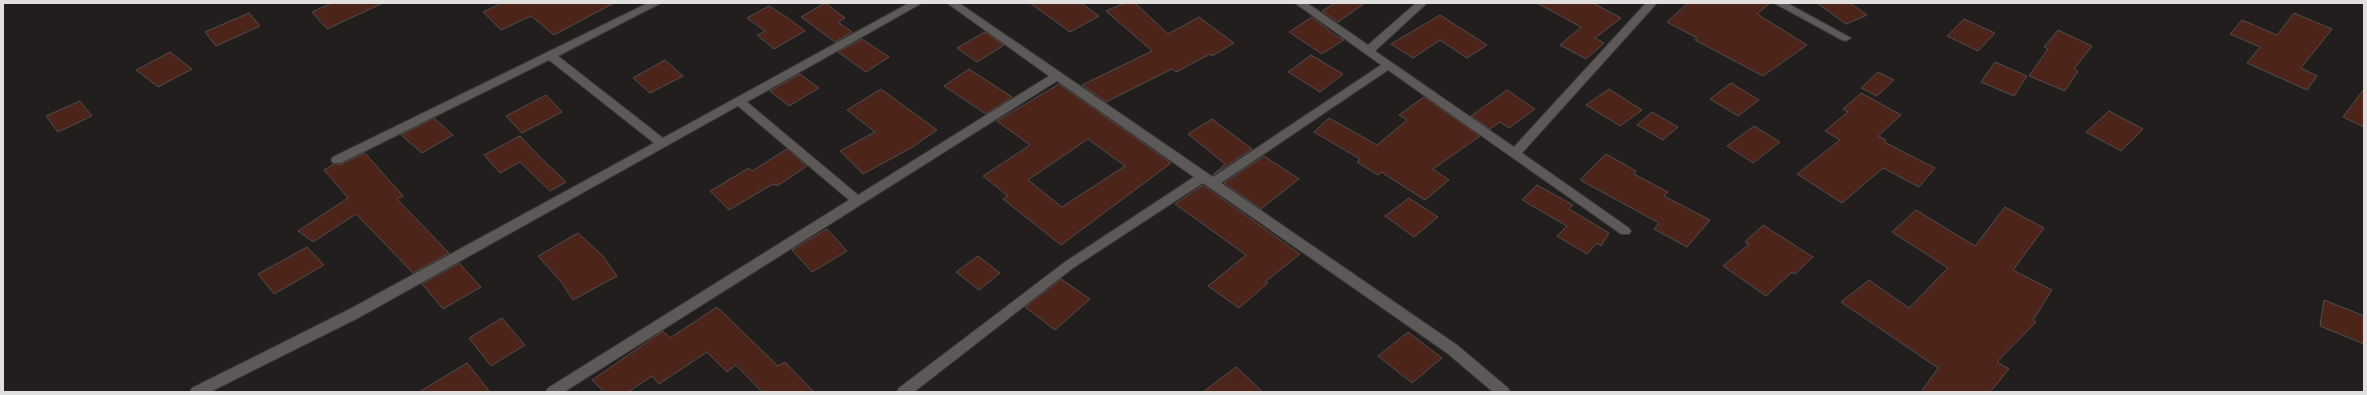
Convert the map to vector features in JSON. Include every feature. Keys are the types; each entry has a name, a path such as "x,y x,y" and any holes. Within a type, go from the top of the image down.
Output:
{"street":[{"path":"337,160 656,3"},
{"path":"197,392 355,314 661,143 739,102 917,3"},
{"path":"952,3 1452,349 1503,392"},
{"path":"1300,3 1625,231"},
{"path":"1368,51 1422,3"},
{"path":"1515,154 1652,3"},
{"path":"1779,3 1846,38"},
{"path":"550,55 661,143"},
{"path":"904,392 1069,265 1208,180 1388,65"},
{"path":"553,392 1058,75"},
{"path":"739,102 858,201"}],"building":[{"path":"332,3 383,3 327,29 312,12"},
{"path":"502,3 614,3 554,35 531,16 501,30 483,12"},
{"path":"825,3 845,18 838,22 852,32 835,42 801,17"},
{"path":"1030,3 1081,3 1099,16 1070,32"},
{"path":"1125,3 1135,3 1168,34 1199,17 1234,43 1212,56 1210,54 1176,72 1172,69 1106,102 1082,85 1152,51 1106,11"},
{"path":"1335,3 1365,3 1338,22 1322,11"},
{"path":"1537,3 1593,3 1621,18 1595,38 1604,43 1586,59 1560,45 1581,27"},
{"path":"1688,3 1770,3 1757,14 1807,45 1763,76 1695,40 1697,38 1667,22"},
{"path":"1817,3 1850,3 1867,15 1846,24"},
{"path":"769,6 805,31 774,49 757,35 765,31 747,18"},
{"path":"249,13 260,26 216,46 205,32"},
{"path":"2294,13 2332,29 2301,68 2317,76 2307,90 2247,63 2260,47 2230,34 2242,20 2277,35"},
{"path":"1440,15 1487,45 1467,58 1440,40 1413,58 1391,44"},
{"path":"1312,17 1344,40 1322,54 1289,32"},
{"path":"1964,19 1995,33 1978,51 1947,36"},
{"path":"2058,30 2092,46 2074,69 2078,71 2065,91 2029,76 2048,49 2044,47"},
{"path":"985,32 1004,45 977,62 957,48"},
{"path":"862,39 889,57 866,72 838,52"},
{"path":"170,52 192,69 158,87 136,70"},
{"path":"1311,55 1343,74 1320,92 1288,72"},
{"path":"665,60 683,76 650,93 633,78"},
{"path":"1995,62 2027,76 2014,96 1981,82"},
{"path":"969,69 1012,97 986,114 944,86"},
{"path":"1878,72 1894,80 1877,96 1861,88"},
{"path":"800,74 819,88 789,106 770,91"},
{"path":"1731,83 1759,100 1738,116 1710,99"},
{"path":"1059,84 1171,163 1061,245 1003,199 1008,196 983,176 1030,145 997,121","holes":["1088,139 1125,166 1062,207 1028,180"]},
{"path":"881,89 937,130 911,148 863,174 840,151 875,132 847,110"},
{"path":"1609,89 1642,110 1620,126 1586,105"},
{"path":"2364,89 2364,127 2343,117"},
{"path":"1507,90 1535,109 1509,128 1500,122 1490,129 1471,116"},
{"path":"1861,93 1901,115 1878,136 1886,140 1884,142 1935,168 1919,187 1883,168 1842,203 1797,174 1840,140 1825,131 1848,112 1843,109"},
{"path":"546,95 562,112 522,133 506,116"},
{"path":"1424,97 1480,136 1433,169 1449,180 1425,200 1381,172 1378,175 1357,162 1360,159 1314,132 1329,118 1377,145 1407,120 1399,115"},
{"path":"80,101 92,116 58,132 46,116"},
{"path":"2109,111 2143,129 2121,151 2086,132"},
{"path":"1652,112 1678,127 1663,140 1637,125"},
{"path":"434,118 453,135 422,153 401,135"},
{"path":"1212,119 1252,149 1213,175 1225,164 1188,134"},
{"path":"1754,126 1780,142 1753,163 1727,146"},
{"path":"520,136 566,182 550,191 520,162 500,173 484,155"},
{"path":"787,149 807,166 777,186 773,184 729,210 710,191 749,168 752,171"},
{"path":"365,153 403,196 397,199 449,253 413,273 356,214 313,242 298,231 348,198 324,170 334,164 342,164"},
{"path":"1606,154 1636,171 1634,174 1668,192 1664,196 1710,220 1687,247 1654,229 1659,223 1580,180"},
{"path":"1264,156 1299,179 1261,209 1224,183"},
{"path":"1203,185 1300,254 1265,282 1268,283 1239,308 1208,286 1246,255 1175,204"},
{"path":"1537,185 1573,205 1569,209 1609,233 1601,246 1597,243 1587,254 1557,236 1567,226 1522,200"},
{"path":"1409,198 1438,217 1414,237 1385,216"},
{"path":"2005,207 2044,228 2013,270 2052,290 2033,320 2036,322 1997,362 2009,369 1990,392 1921,392 1938,368 1841,302 1869,280 1909,308 1948,268 1892,232 1916,210 1975,246"},
{"path":"1763,225 1813,257 1795,274 1792,272 1766,296 1723,266 1749,244 1745,242"},
{"path":"827,229 847,251 812,272 792,250"},
{"path":"578,233 603,256 617,276 573,300 562,283 538,256"},
{"path":"307,247 324,265 274,294 258,274"},
{"path":"978,256 1000,273 979,290 956,272"},
{"path":"459,263 481,287 443,309 422,284"},
{"path":"1061,279 1090,299 1055,330 1025,307"},
{"path":"2324,300 2364,316 2364,344 2320,326"},
{"path":"717,307 778,366 785,362 814,392 762,392 736,365 727,372 707,352 659,384 652,376 628,392 604,392 592,380 663,331 670,338"},
{"path":"502,318 525,345 491,366 469,338"},
{"path":"1408,332 1442,358 1412,383 1378,356"},
{"path":"467,363 490,392 419,392"},
{"path":"1236,367 1263,392 1203,392"}]}
